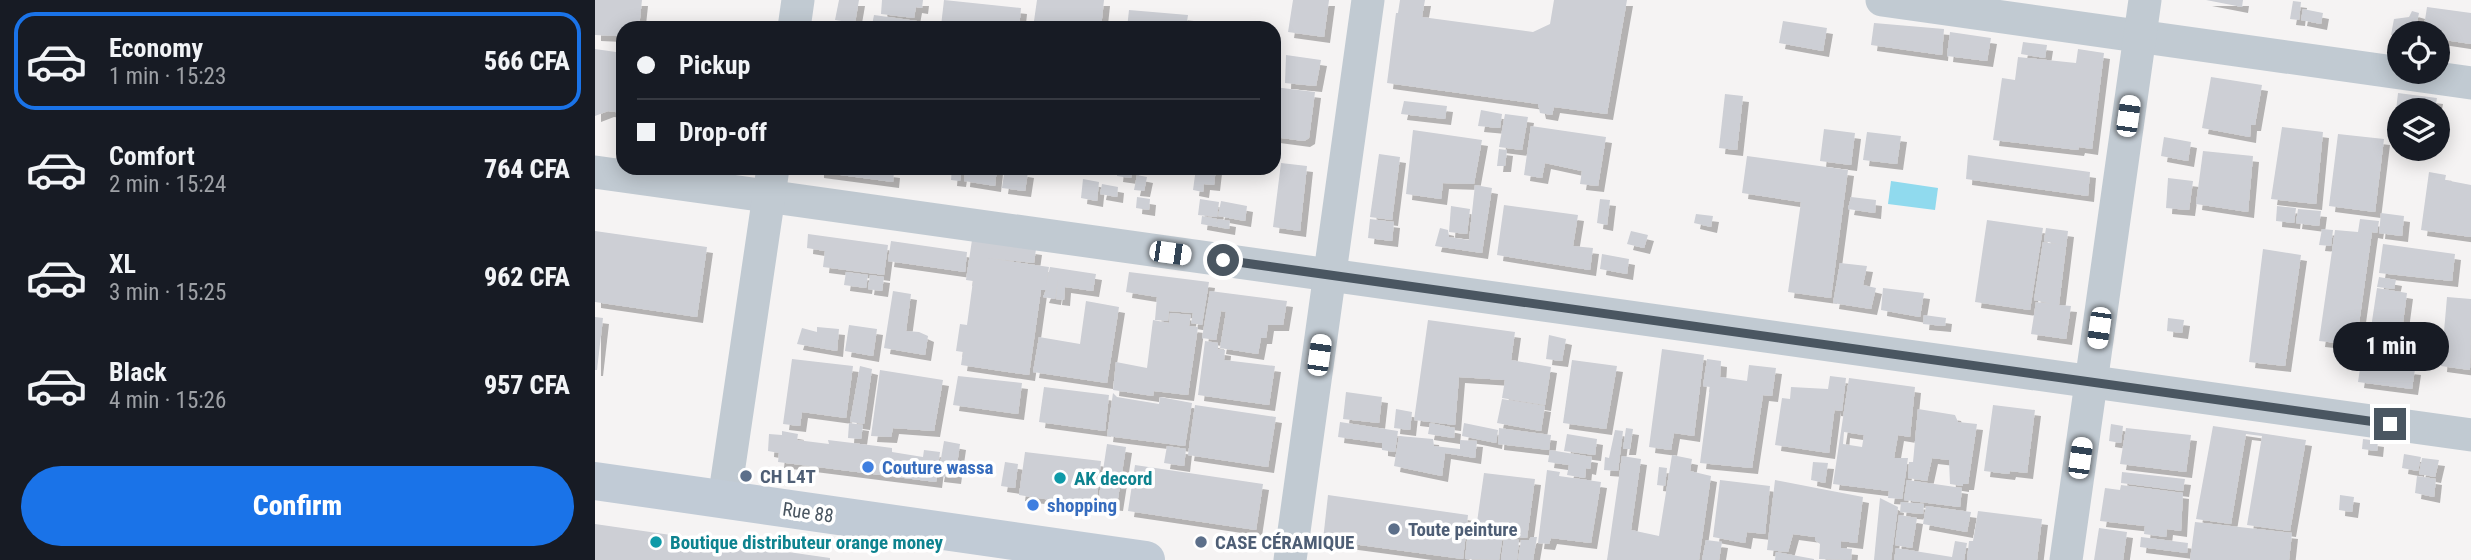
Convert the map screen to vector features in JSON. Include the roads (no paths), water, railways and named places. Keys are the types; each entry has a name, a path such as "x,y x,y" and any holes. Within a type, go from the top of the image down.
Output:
{"main road":[{"name":"Rue 88","path":"595,481 1146,560"}],"street":[{"path":"795,21 799,0"},
{"path":"1290,560 1368,0"},
{"path":"1882,0 2471,83"},
{"path":"2066,560 2145,0"},
{"path":"595,172 616,173"},
{"path":"648,175 771,182 1330,275 2471,435"},
{"path":"724,500 771,182"}],"water":[{"path":"1891,181 1938,188 1935,210 1888,204"}],"place":[{"name":"Couture wassa","path":"868,467"},
{"name":"CH L4T","path":"746,476"},
{"name":"AK decord","path":"1060,478"},
{"name":"shopping","path":"1033,505"},
{"name":"Toute peinture","path":"1394,529"},
{"name":"Boutique distributeur orange money","path":"656,542"},
{"name":"CASE CÉRAMIQUE","path":"1201,542"}]}
